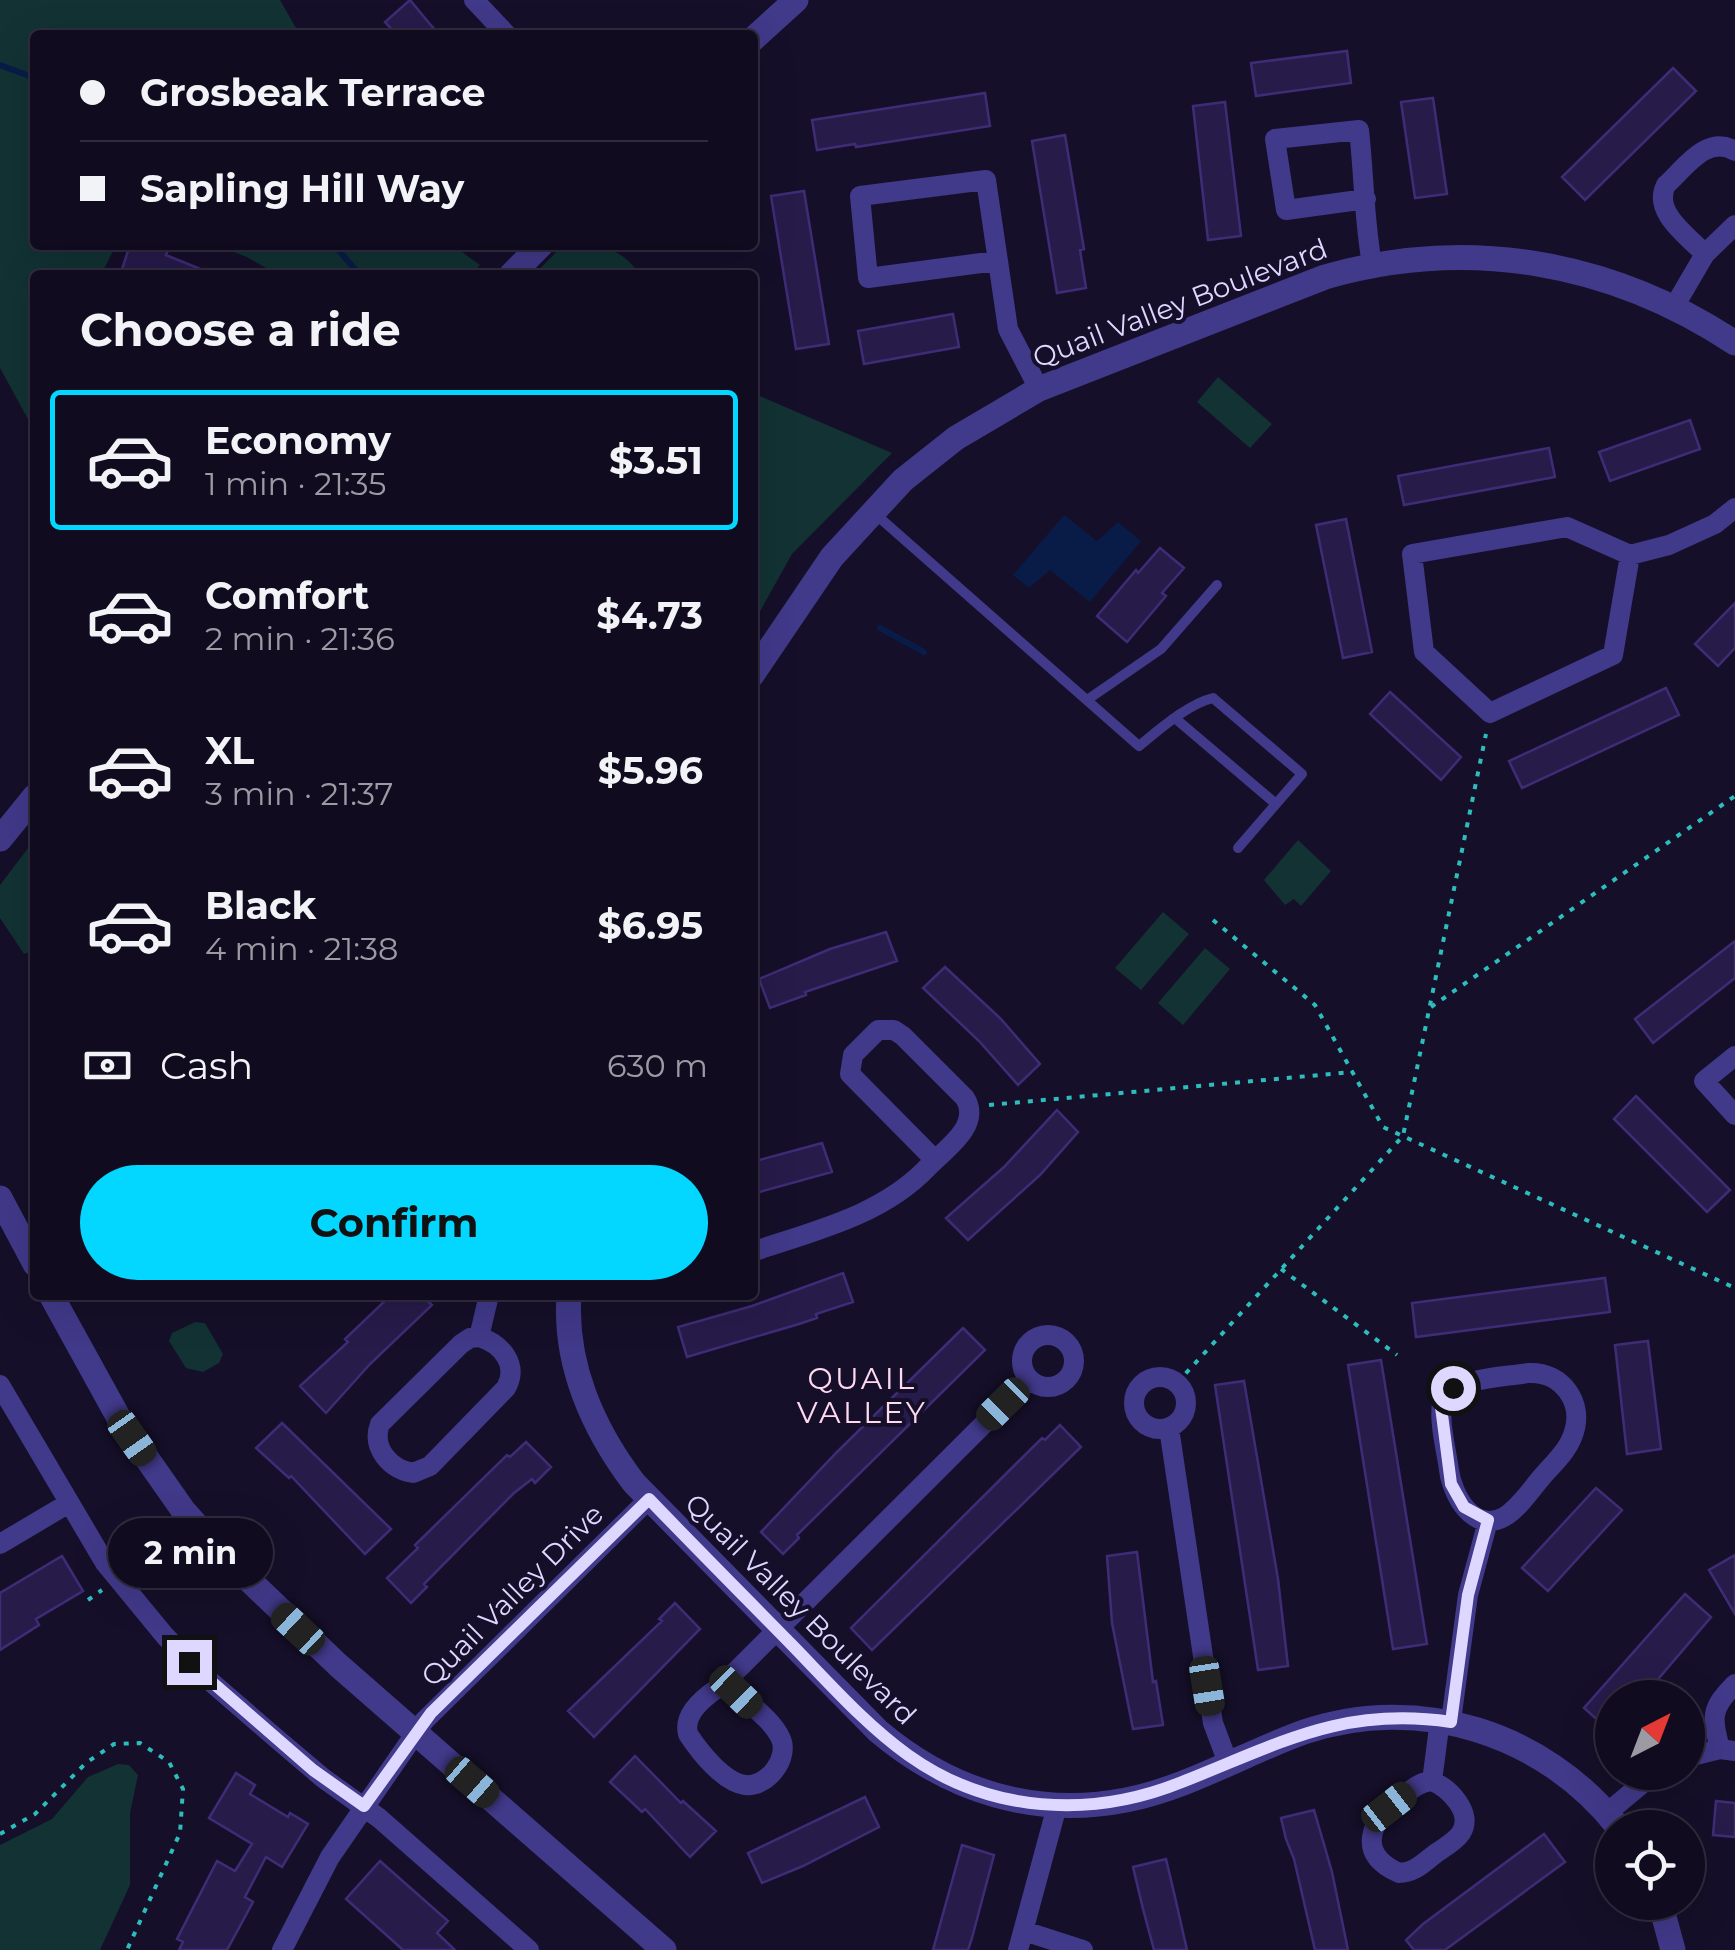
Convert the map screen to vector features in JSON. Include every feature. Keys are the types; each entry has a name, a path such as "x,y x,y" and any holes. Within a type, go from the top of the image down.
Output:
{"street":[{"path":"474,0 502,30"},
{"path":"758,35 796,0"},
{"path":"1366,200 1286,210 1276,139 1359,130 1366,200 1366,228 1372,264"},
{"path":"1705,254 1664,210 1661,194 1712,145 1735,151"},
{"path":"996,261 868,278 860,196 986,180 1008,329 1039,388"},
{"path":"1674,307 1705,254 1735,225"},
{"path":"516,270 536,250"},
{"name":"Quail Valley Boulevard","path":"758,666 816,579 872,511 914,470 946,446 1039,388 1284,291 1372,264 1432,257 1524,260 1605,279 1674,307 1735,343"},
{"path":"1630,555 1612,654 1490,714 1424,652 1412,554 1566,527 1630,555 1669,545 1715,524 1735,508"},
{"path":"0,839 30,802"},
{"path":"758,1250 879,1205 907,1187 935,1160 969,1124 970,1107 962,1094 894,1030 885,1028 874,1033 853,1055 849,1066 852,1076 935,1160"},
{"path":"1735,1056 1704,1081 1735,1115"},
{"path":"0,1198 30,1255"},
{"path":"54,1300 120,1420 204,1534 291,1622 664,1950"},
{"path":"479,1337 488,1300"},
{"name":"Quail Valley Boulevard","path":"569,1300 571,1344 587,1404 617,1460 649,1499 878,1731 946,1778 986,1794 1056,1806 1094,1805 1141,1797 1305,1732 1345,1721 1390,1717 1446,1721 1503,1738 1566,1775 1603,1810"},
{"path":"479,1337 499,1346 509,1362 511,1374 506,1388 430,1466 413,1474 398,1469 379,1448 376,1435 380,1424 461,1344 479,1337"},
{"path":"1537,1372 1551,1376 1565,1385 1570,1394 1576,1424 1573,1436 1515,1508 1498,1520 1488,1520 1470,1513 1454,1493 1442,1402 1453,1388 1464,1384 1537,1372"},
{"path":"1152,1377 1177,1382 1185,1395 1185,1410 1169,1428 1156,1429 1142,1422 1133,1400 1141,1384 1152,1377"},
{"path":"720,1688 736,1692 776,1730 783,1744 779,1764 755,1784 741,1784 730,1778 688,1734 690,1715 1028,1379"},
{"path":"0,1386 112,1572 189,1662 313,1770 364,1806 528,1950"},
{"path":"1169,1428 1213,1723 1228,1763"},
{"name":"Quail Valley Drive","path":"282,1950 318,1876 431,1713 649,1499"},
{"path":"0,1544 69,1503"},
{"path":"1432,1781 1468,1595 1488,1520"},
{"path":"1728,1750 1714,1716 1721,1699 1735,1684"},
{"path":"1432,1781 1457,1802 1464,1827 1415,1870 1399,1873 1376,1854 1372,1830 1384,1811 1416,1786 1432,1781"},
{"path":"1622,1810 1640,1790"},
{"path":"1056,1806 1021,1940 1083,1950"},
{"path":"1665,1920 1673,1950"}],"lane":[{"path":"872,511 1139,746 1208,698 1220,702 1302,774 1238,848"},
{"path":"1087,700 1154,655 1217,586"},
{"path":"1176,719 1276,804"}],"path":[{"path":"1177,1382 1403,1136 1490,714"},
{"path":"1429,1008 1735,796"},
{"path":"1212,920 1314,1005 1383,1127 1735,1288"},
{"path":"970,1107 1352,1072"},
{"path":"1281,1269 1397,1355"},
{"path":"88,1600 102,1590"},
{"path":"0,1834 35,1814 86,1764 114,1744 140,1743 169,1762 184,1789 180,1833 127,1950"}],"green space":[{"path":"0,0 280,0 297,30 30,30 30,250 114,250 104,270 30,270 30,423 0,368"},
{"path":"228,250 459,250 480,265 476,270 269,270"},
{"path":"558,250 610,250 636,270 539,270"},
{"path":"1218,377 1272,424 1250,448 1197,402"},
{"path":"758,395 892,453 792,554 758,615"},
{"path":"1298,840 1331,871 1301,906 1294,899 1285,905 1264,880"},
{"path":"30,846 30,952 24,954 0,918 0,885"},
{"path":"1163,912 1189,934 1141,990 1115,968"},
{"path":"1205,948 1230,969 1183,1025 1158,1003"},
{"path":"195,1322 205,1323 223,1354 219,1363 203,1372 186,1368 169,1341 172,1333"},
{"path":"118,1764 129,1765 138,1775 130,1813 130,1885 100,1950 0,1950 0,1845 52,1819 88,1777"}],"water":[{"path":"1064,515 1097,541 1118,522 1141,541 1090,602 1050,570 1029,588 1013,575"}],"building":[{"path":"410,0 436,30 392,30 385,22"},
{"path":"1347,51 1351,83 1256,96 1251,63"},
{"path":"1673,68 1696,91 1585,200 1562,177"},
{"path":"985,93 990,126 817,150 812,120"},
{"path":"1433,98 1447,194 1415,198 1401,102"},
{"path":"1225,102 1241,236 1208,240 1193,106"},
{"path":"1065,135 1084,249 1080,250 1086,288 1057,293 1032,141"},
{"path":"804,191 829,344 796,349 771,196"},
{"path":"128,250 168,250 166,255 203,270 125,270"},
{"path":"953,314 959,347 864,364 858,331"},
{"path":"1690,420 1700,449 1610,481 1599,452"},
{"path":"1549,448 1555,477 1404,505 1398,476"},
{"path":"1346,519 1372,652 1343,658 1316,525"},
{"path":"1160,548 1184,568 1127,642 1097,616"},
{"path":"1735,603 1735,648 1718,666 1695,644"},
{"path":"1666,688 1679,715 1522,788 1509,761"},
{"path":"1390,692 1461,757 1441,780 1370,714"},
{"path":"886,932 897,961 770,1008 759,979 830,949"},
{"path":"1735,941 1735,978 1653,1043 1635,1019"},
{"path":"945,967 1001,1019 1040,1064 1018,1085 923,988"},
{"path":"1636,1096 1730,1190 1707,1212 1614,1119"},
{"path":"1057,1110 1078,1132 1040,1175 968,1240 946,1218 1004,1167"},
{"path":"822,1143 832,1172 758,1192 758,1160"},
{"path":"843,1273 853,1302 799,1324 687,1357 678,1327 752,1306"},
{"path":"1605,1278 1610,1312 1416,1337 1412,1303"},
{"path":"386,1300 427,1300 432,1305 326,1413 300,1386 348,1342 345,1339"},
{"path":"963,1328 985,1350 797,1535 799,1538 783,1554 761,1532"},
{"path":"1648,1341 1661,1449 1627,1454 1615,1345"},
{"path":"1381,1360 1427,1644 1393,1649 1348,1365"},
{"path":"1244,1381 1278,1579 1288,1666 1258,1670 1215,1385"},
{"path":"282,1423 391,1529 365,1554 291,1476 256,1448"},
{"path":"1060,1425 1081,1447 872,1650 851,1628 1042,1438 1045,1440"},
{"path":"526,1442 551,1467 535,1483 532,1479 514,1493 424,1584 427,1587 411,1603 387,1578 418,1548 415,1545 507,1455 510,1457"},
{"path":"1596,1488 1622,1510 1548,1591 1522,1568"},
{"path":"1137,1552 1153,1682 1156,1681 1163,1725 1133,1729 1112,1623 1107,1556"},
{"path":"1735,1555 1735,1614 1709,1570"},
{"path":"62,1556 83,1591 36,1619 39,1625 0,1650 0,1593"},
{"path":"1685,1594 1711,1617 1657,1680 1609,1680"},
{"path":"675,1603 700,1629 594,1737 568,1711 662,1621 659,1619"},
{"path":"1595,1696 1595,1718 1584,1708"},
{"path":"635,1756 681,1803 716,1831 690,1857 645,1809 642,1812 610,1782"},
{"path":"236,1773 255,1785 250,1794 308,1824 282,1867 266,1857 245,1897 253,1902 227,1950 179,1950 183,1942 177,1939 217,1861 235,1871 252,1844 209,1818"},
{"path":"865,1797 879,1827 762,1883 748,1853"},
{"path":"1716,1801 1735,1803 1735,1837 1713,1835"},
{"path":"1314,1810 1348,1950 1315,1950 1286,1839 1281,1818"},
{"path":"1544,1834 1565,1862 1445,1950 1414,1950 1406,1940 1423,1924"},
{"path":"962,1845 994,1855 972,1938 968,1950 933,1950"},
{"path":"1166,1859 1187,1950 1154,1950 1133,1867"},
{"path":"380,1861 448,1921 437,1933 455,1950 403,1950 346,1899"}],"waterway":[{"path":"0,65 30,76"},
{"path":"338,250 356,270"},
{"path":"880,628 924,652"}],"district":[{"name":"QUAIL VALLEY","path":"862,1396"}],"route":[{"path":"189,1662 313,1770 364,1806 431,1713 649,1499 857,1710 915,1760 967,1787 1026,1803 1070,1806 1128,1800 1164,1790 1305,1732 1345,1721 1418,1717 1451,1722 1468,1595 1488,1520 1470,1513 1451,1484 1441,1407 1453,1388"}]}
